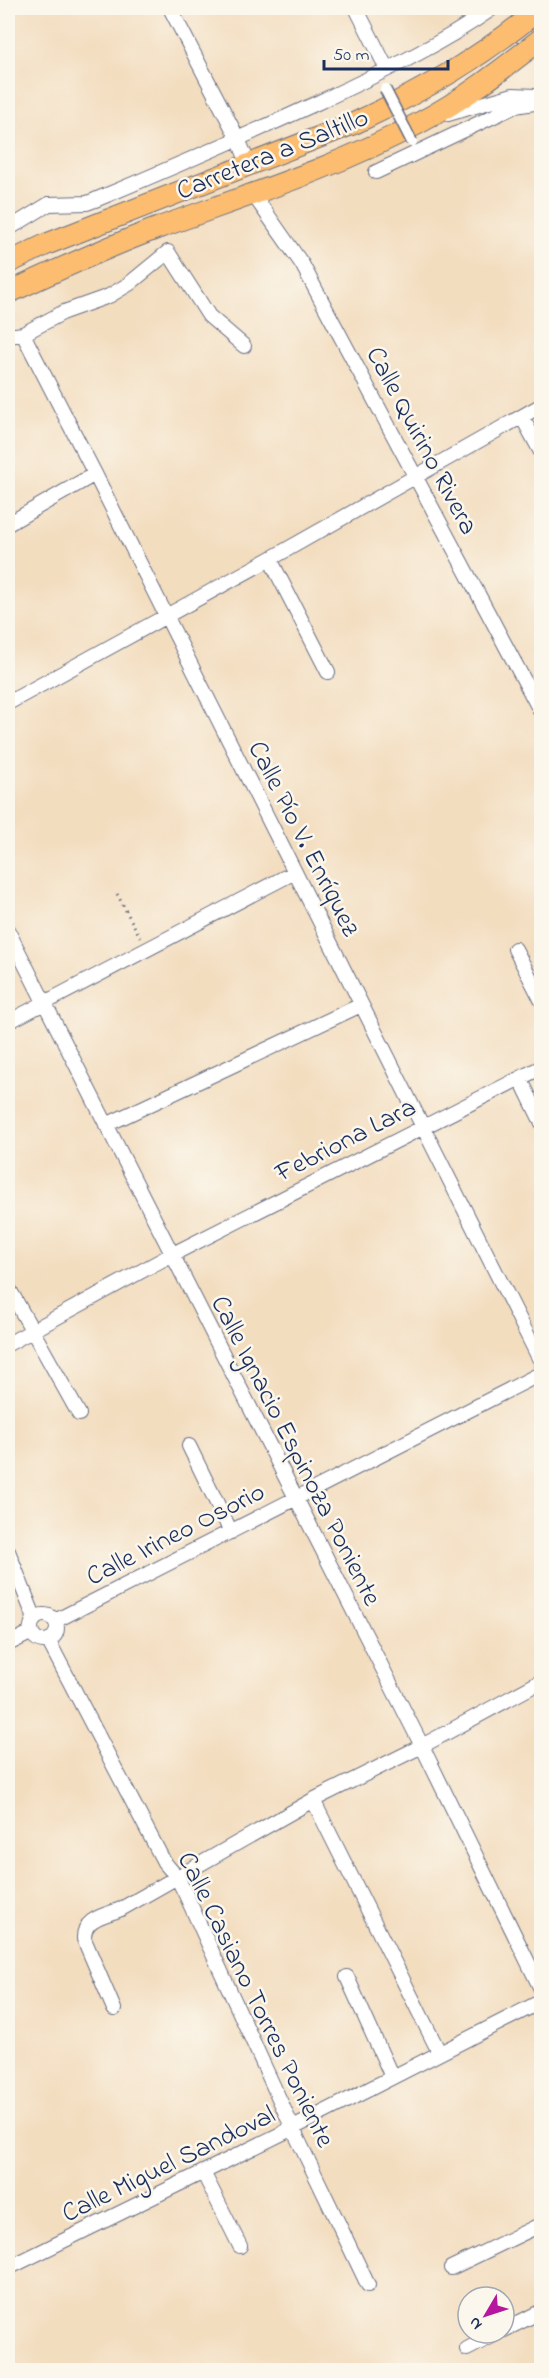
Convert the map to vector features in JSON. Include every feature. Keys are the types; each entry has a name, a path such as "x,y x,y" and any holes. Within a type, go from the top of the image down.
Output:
{"main road":[{"name":"Carretera a Saltillo","path":"8,263 47,244 355,123 419,92 462,66 541,8"},
{"name":"Carretera a Saltillo","path":"8,292 112,246 253,194 362,150 415,133 542,38"}],"street":[{"path":"170,8 238,139 249,165"},
{"path":"356,8 387,69"},
{"path":"8,229 49,204 82,203 95,200 238,139 387,69 446,38 490,9"},
{"path":"385,88 415,133 480,103 513,95 540,99"},
{"path":"376,172 515,106 540,99"},
{"name":"Calle Quirino Rivera","path":"253,194 302,264 541,711"},
{"path":"8,336 23,334 64,312 119,290 168,252 209,316 244,346"},
{"name":"Calle Pío V. Enríquez","path":"23,334 542,1364"},
{"path":"8,703 270,559 542,405"},
{"path":"522,417 542,454"},
{"path":"8,524 95,474"},
{"path":"270,559 328,672"},
{"path":"8,1022 295,872"},
{"name":"Calle Ignacio Espinoza Poniente","path":"8,931 294,1498 422,1746 542,1991"},
{"path":"515,949 542,1001"},
{"path":"106,1125 362,1005"},
{"name":"Febriona Lara","path":"8,1344 171,1255 542,1067"},
{"path":"520,1078 542,1123"},
{"path":"8,1287 79,1414"},
{"name":"Calle Irineo Osorio","path":"56,1621 542,1372"},
{"path":"189,1446 231,1532"},
{"path":"8,1551 33,1625 38,1639 48,1640 57,1632 56,1621 45,1615 33,1625 8,1644"},
{"name":"Calle Casiano Torres Poniente","path":"48,1640 164,1862 177,1877 368,2285"},
{"path":"114,2009 84,1939 84,1929 89,1922 121,1909 313,1800 422,1746 542,1681"},
{"path":"313,1800 439,2052"},
{"path":"347,1977 392,2078"},
{"name":"Calle Miguel Sandoval","path":"8,2268 293,2128 542,2001"},
{"path":"203,2172 240,2246"},
{"path":"451,2268 542,2224"},
{"path":"516,2324 542,2311"},
{"path":"467,2349 475,2345"}],"path":[{"path":"117,894 146,949"}]}
